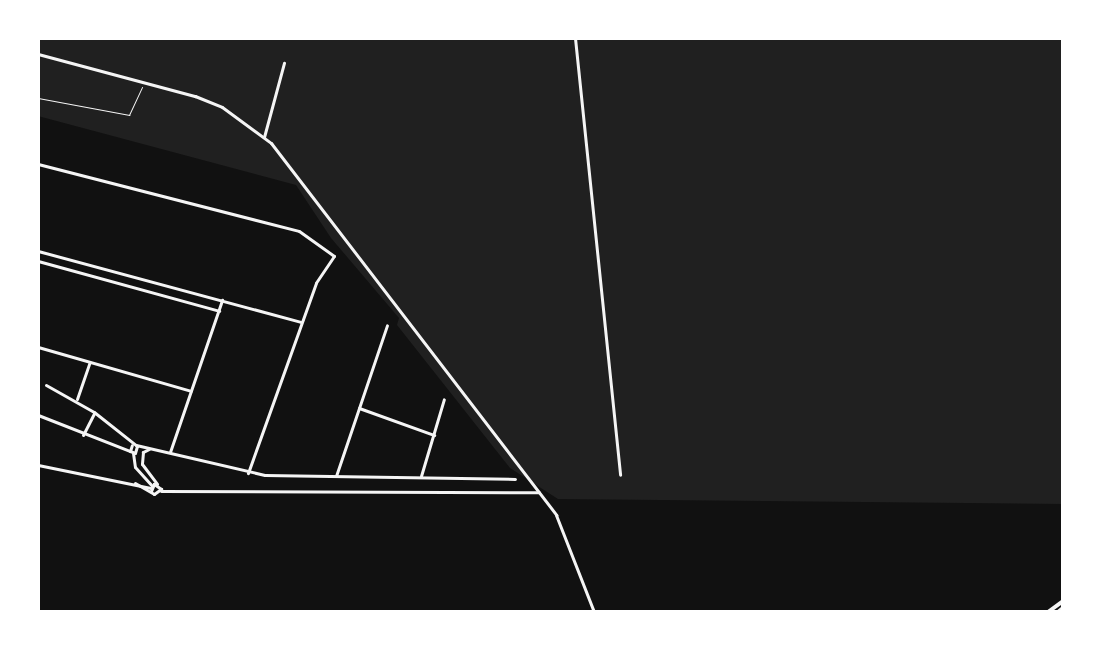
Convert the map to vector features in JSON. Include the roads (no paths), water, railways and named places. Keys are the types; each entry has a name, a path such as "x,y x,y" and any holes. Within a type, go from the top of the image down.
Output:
{"main road":[{"path":"1048,612 1063,601"},
{"path":"1058,612 1063,608"}],"street":[{"path":"575,38 620,475"},
{"path":"38,54 144,80 222,107 264,137 539,492 569,540 594,612"},
{"path":"264,137 284,63"},
{"path":"38,164 305,233 335,258 316,283 248,473"},
{"path":"38,251 301,322"},
{"path":"38,261 219,311"},
{"path":"170,452 222,300"},
{"path":"336,476 387,325"},
{"path":"38,347 191,391"},
{"path":"77,399 90,362"},
{"path":"46,385 77,399 135,446 142,455 153,487"},
{"path":"421,477 444,399"},
{"path":"359,408 434,436"},
{"path":"83,435 94,412"},
{"path":"38,415 132,454 142,455 151,448"},
{"path":"135,446 248,473 515,479"},
{"path":"132,454 135,446"},
{"path":"132,454 153,487 161,491"},
{"path":"38,465 132,481 161,491 539,492"}]}
